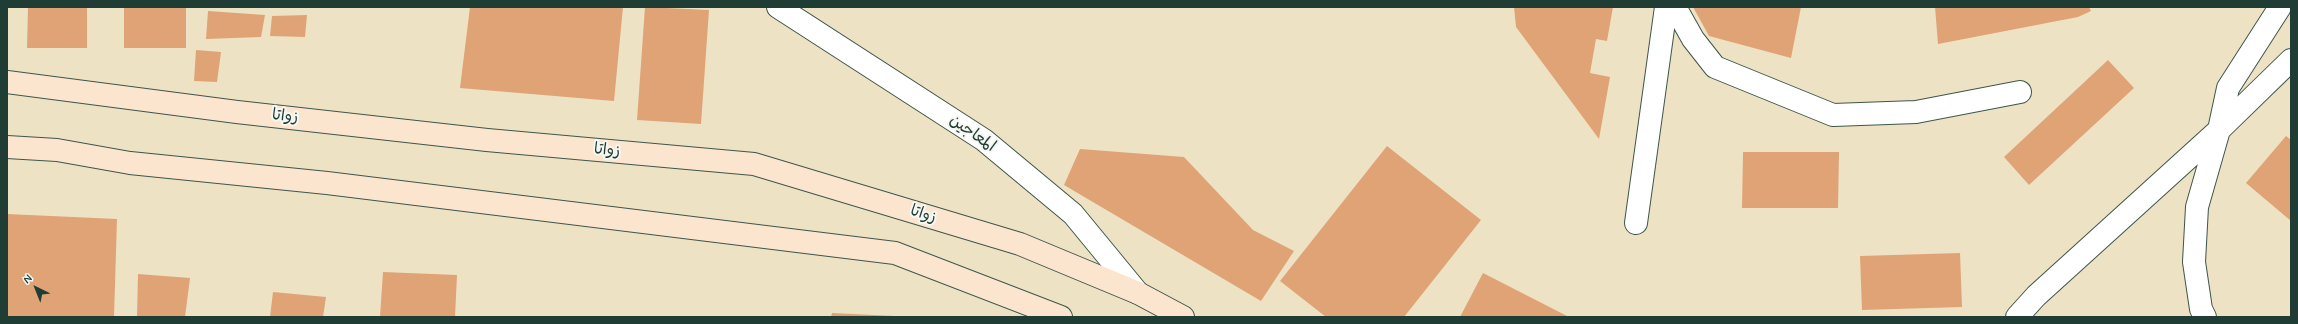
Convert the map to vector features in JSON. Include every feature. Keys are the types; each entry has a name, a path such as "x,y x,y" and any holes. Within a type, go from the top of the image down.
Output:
{"main road":[{"name":"زواتا","path":"7,82 237,112 479,139 754,164 1020,244 1138,293 1183,317"},
{"path":"7,147 57,150 130,163 327,182 895,253 1061,317"}],"street":[{"name":"المعاجين","path":"778,7 984,140 1072,214 1138,293"},
{"path":"1636,222 1666,7"},
{"path":"1675,7 1693,39 1715,67 1833,115 1916,112 2020,92"},
{"path":"2206,317 2202,309 2194,262 2197,207 2220,130 2228,88 2280,7"},
{"path":"2017,317 2036,296 2220,130 2291,60"}],"building":[{"path":"28,7 87,7 87,48 27,48"},
{"path":"124,7 186,7 186,48 124,48"},
{"path":"470,7 623,7 614,101 460,88"},
{"path":"645,7 709,10 701,124 637,120"},
{"path":"1514,7 1613,7 1607,41 1596,39 1590,73 1610,77 1599,139 1516,27"},
{"path":"1693,7 1801,7 1791,58 1709,36"},
{"path":"1935,7 2089,7 2091,11 2078,17 1938,44"},
{"path":"208,11 265,15 261,37 206,39"},
{"path":"307,15 305,37 270,36 272,16"},
{"path":"196,50 221,52 217,82 194,81"},
{"path":"2108,60 2134,88 2029,185 2004,157"},
{"path":"2286,136 2291,140 2291,221 2246,183"},
{"path":"1387,146 1481,220 1404,317 1326,317 1280,281"},
{"path":"1080,149 1184,157 1253,230 1294,251 1261,301 1064,185"},
{"path":"1743,152 1839,152 1838,208 1742,208"},
{"path":"7,214 117,219 114,317 7,317"},
{"path":"1960,253 1962,307 1862,310 1860,256"},
{"path":"383,272 457,275 455,317 380,317"},
{"path":"1483,273 1569,317 1460,317"},
{"path":"138,274 190,278 185,317 137,317"},
{"path":"273,292 326,297 323,317 270,317"},
{"path":"832,313 895,316 895,317 831,317"}]}
